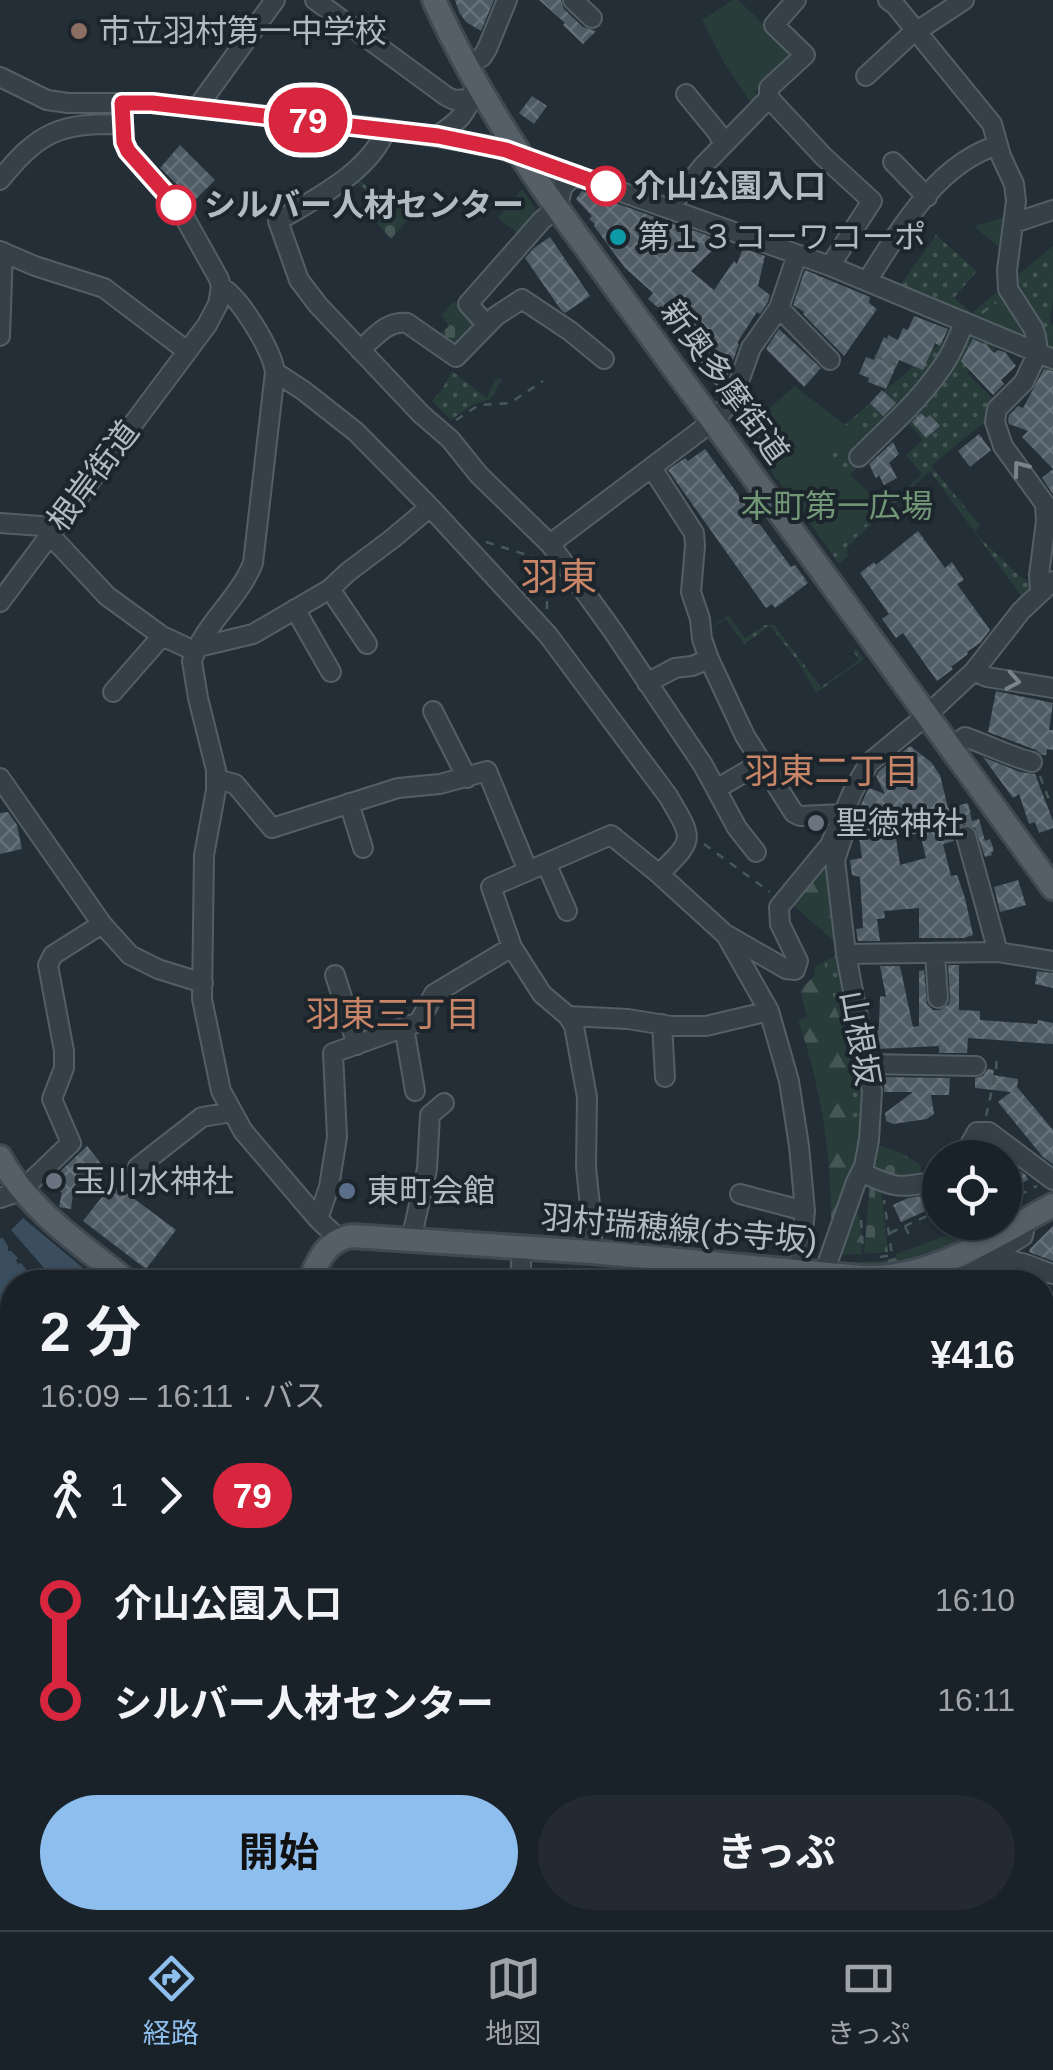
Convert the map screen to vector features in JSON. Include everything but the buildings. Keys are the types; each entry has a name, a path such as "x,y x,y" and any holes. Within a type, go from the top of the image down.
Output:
{"main road":[{"name":"新奥多摩街道","path":"434,0 471,82 519,154 1053,888"},
{"path":"0,1157 10,1194 34,1206 113,1270"},
{"name":"羽村瑞穂線(お寺坂)","path":"1022,1222 1053,1205"},
{"path":"315,1270 338,1238"},
{"name":"羽村瑞穂線(お寺坂)","path":"338,1238 592,1252 701,1270"},
{"name":"羽村瑞穂線(お寺坂)","path":"918,1270 986,1240"},
{"name":"羽村瑞穂線(お寺坂)","path":"798,1270 826,1266 843,1270"}],"street":[{"path":"197,108 275,0"},
{"path":"314,0 446,96 454,100 471,82"},
{"path":"438,136 463,116 471,82 507,0"},
{"path":"573,0 592,18"},
{"path":"796,0 774,25 809,51 769,88 769,98 872,201 830,266"},
{"path":"888,0 992,124 1014,184 1016,202 1008,289 1046,355"},
{"path":"866,76 908,36 964,0"},
{"path":"0,77 48,100 68,103 197,108 386,129 492,146 973,318 1046,355"},
{"path":"686,94 723,144"},
{"path":"669,208 723,144 769,98"},
{"path":"122,103 128,151 181,211 221,286 231,292 271,356 275,372 253,563 192,661 216,780 204,855 202,999 221,1090 232,1112 243,1130 338,1238"},
{"path":"0,180 31,145 49,134 79,125 122,124"},
{"path":"386,129 376,149 350,174 278,221 299,280 420,414 450,439 547,556 566,562 703,765 737,828 756,852"},
{"path":"867,281 902,227 948,174 972,156 998,145"},
{"path":"893,162 926,197"},
{"path":"487,325 468,304 557,208 563,186 576,174"},
{"path":"1014,223 1053,210"},
{"path":"0,336 1,252 104,288 187,351"},
{"path":"547,556 713,422 732,401 751,348 779,308 798,255"},
{"name":"根岸街道","path":"0,602 214,313 221,286"},
{"path":"360,350 391,324 402,322 456,357 487,325 522,300 604,359"},
{"path":"779,308 830,360"},
{"path":"858,457 908,409 940,370 973,318"},
{"path":"592,1252 586,1167 588,1105 574,1026 542,994 512,947 491,887 611,835 726,935 786,969 796,970 798,961 778,920 779,907 830,845 869,763 974,671 1021,611 1046,587 1039,575 1046,521 1044,504 1003,446 995,422 997,410 1046,355"},
{"path":"275,372 356,432 548,635 668,796 684,827 688,843 685,849 659,874"},
{"path":"652,468 695,539 691,592 702,640 736,718 794,813 844,814"},
{"path":"0,523 52,531 107,596 162,636 186,648 197,648 253,634 330,589 430,507"},
{"path":"330,589 366,644"},
{"path":"295,609 331,672"},
{"path":"112,692 162,636"},
{"path":"647,683 674,668 709,659"},
{"path":"974,671 1053,688"},
{"path":"433,711 467,778"},
{"path":"952,748 966,737 1032,762"},
{"path":"716,789 761,763"},
{"path":"216,780 235,784 272,828 398,788 440,784 487,772 528,871"},
{"path":"0,778 102,924 130,955 158,969 203,982"},
{"path":"349,803 363,848"},
{"name":"山根坂","path":"826,1266 861,1172 872,1108 835,860 847,828 844,814"},
{"path":"966,836 998,952"},
{"path":"546,863 568,911"},
{"path":"10,1194 70,1143 52,1100 64,1068 64,1051 48,965 53,955 102,924"},
{"path":"726,935 769,1011 789,1081 805,1211 798,1270"},
{"path":"318,1219 329,1187 337,1137 333,1054 419,1022 434,994 512,947"},
{"path":"846,954 998,952 1053,961"},
{"path":"935,954 938,998"},
{"path":"335,975 356,1045"},
{"path":"568,1016 706,1026 769,1011"},
{"path":"662,1024 664,1076"},
{"path":"404,1027 415,1091"},
{"path":"866,1064 930,1058 976,1066"},
{"path":"411,1240 427,1170 430,1116 444,1103"},
{"path":"138,1168 202,1117 232,1112"},
{"path":"973,1140 978,1132 988,1132 1052,1180"},
{"path":"861,1172 889,1186 922,1184"},
{"path":"740,1194 805,1211"},
{"path":"976,1270 987,1257 1016,1240"},
{"path":"521,1270 522,1248"},
{"path":"979,1270 1015,1261 1041,1270"},
{"path":"1010,1270 1015,1261"}],"path":[{"path":"350,174 393,212"},
{"path":"973,318 1003,296"},
{"path":"875,356 902,371"},
{"path":"441,432 473,408 510,402 543,381"},
{"path":"472,537 547,556 547,610"},
{"path":"1032,762 1048,797 1053,797"},
{"path":"688,843 706,844 782,902"},
{"path":"984,1132 997,1054"},
{"path":"1022,1194 1052,1180"},
{"path":"880,1256 892,1254 884,1192"},
{"path":"888,1234 922,1218"},
{"path":"863,1250 862,1226 870,1228"},
{"path":"905,1226 910,1236"}],"green space":[{"path":"738,0 792,51 792,58 755,92 760,99 755,109 724,63 702,20"},
{"path":"354,175 385,202 392,194 414,213 391,239 377,223 388,211 351,178"},
{"path":"522,189 540,215 521,236 498,218"},
{"path":"1012,215 1005,253 974,226"},
{"path":"936,235 977,271 954,298 972,313 1053,246 1053,385 1026,345 1003,342 967,373 998,404 991,421 931,466 980,525 975,533 930,471 847,547 848,556 839,564 832,554 922,474 906,455 923,440 909,424 815,504 812,527 769,468 792,470 973,315 899,287"},
{"path":"1003,286 1024,319 1028,340 969,316"},
{"path":"454,301 480,325 457,350 435,338 449,326 441,315"},
{"path":"452,371 487,398 495,379 502,379 491,399 472,405 451,420 432,401"},
{"name":"本町第一広場","path":"795,386 869,443 855,456 838,445 830,455 884,507 832,554 742,431"},
{"path":"976,534 1035,586 1025,601"},
{"path":"728,615 745,638 765,625 774,625 821,687 859,660 853,651 856,648 864,659 816,693 770,626 744,644 726,619 705,633"},
{"path":"831,860 841,947 793,905"},
{"path":"842,952 853,1017 839,1019 824,962"},
{"path":"824,962 838,1015 847,1031 855,1028 862,1067 847,1070 850,1119 867,1121 866,1140 831,1227 824,1122 798,1020 807,1017 800,990 814,976 815,967"},
{"path":"862,1067 867,1121 850,1120 847,1070"},
{"path":"873,1143 921,1165 921,1179 905,1181 872,1170"},
{"path":"870,1184 881,1189 888,1252 864,1254"},
{"path":"855,1202 862,1254 835,1255"},
{"path":"934,1240 966,1240 908,1262 848,1262 881,1261 895,1258 896,1254"}],"water":[{"path":"23,1218 86,1270 46,1270 11,1230"},
{"path":"3,1238 8,1251 27,1270 0,1270"}],"bus line":[{"name":"79","path":"176,205 128,151 122,103 152,103 438,136 506,150 606,186"}],"place":[{"name":"市立羽村第一中学校","path":"79,31"},
{"name":"介山公園入口","path":"606,186"},
{"name":"シルバー人材センター","path":"176,205"},
{"name":"第１３コーワコーポ","path":"618,237"},
{"name":"聖徳神社","path":"816,823"},
{"name":"玉川水神社","path":"54,1181"},
{"name":"東町会館","path":"347,1191"}],"district":[{"name":"羽東","path":"559,577"},
{"name":"羽東二丁目","path":"832,770"},
{"name":"羽東三丁目","path":"393,1013"}]}
